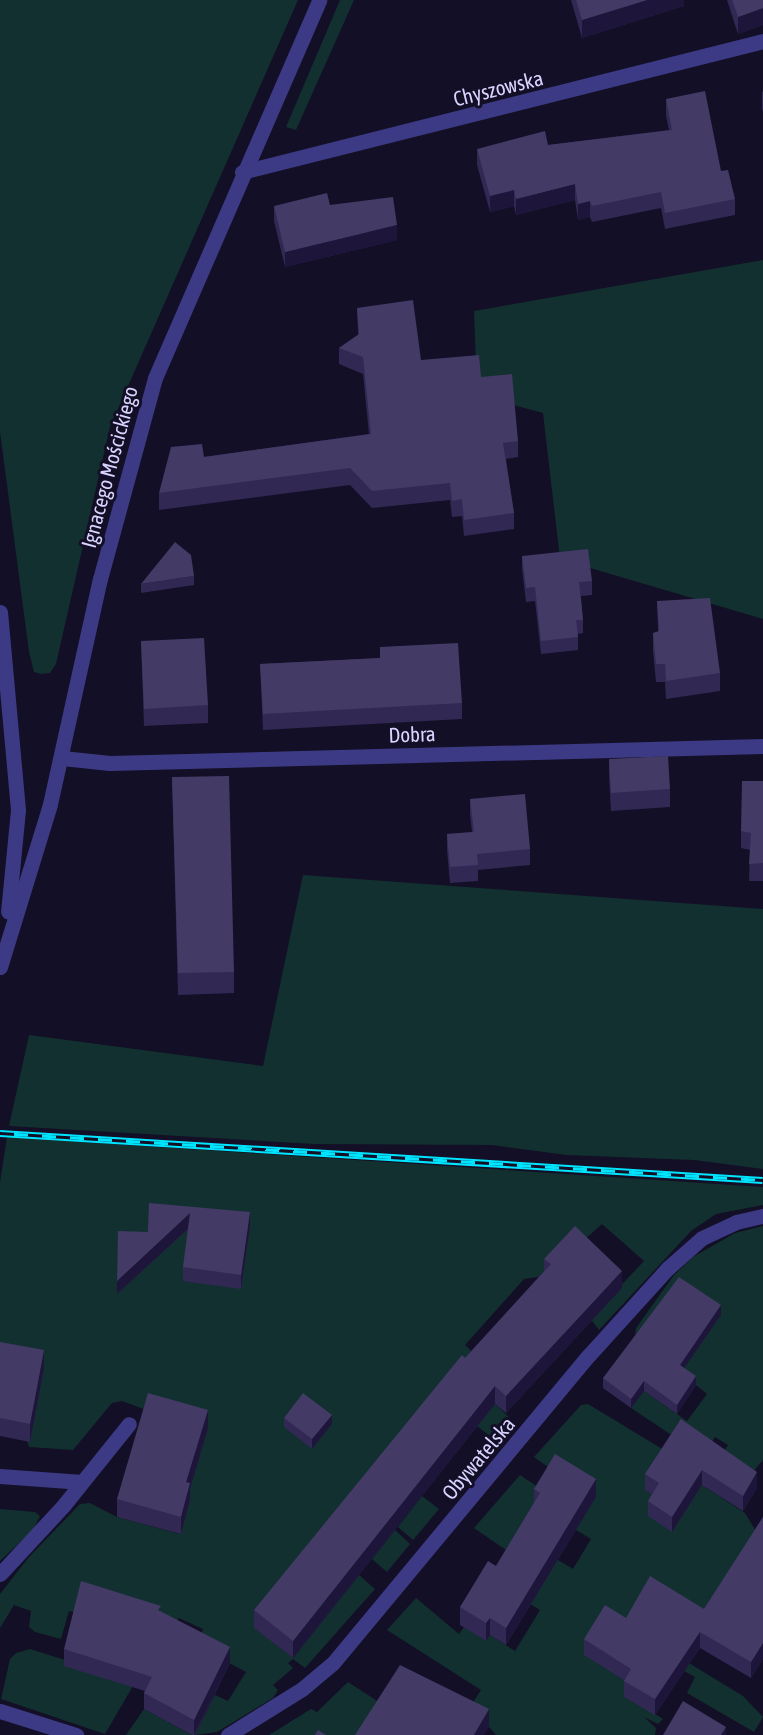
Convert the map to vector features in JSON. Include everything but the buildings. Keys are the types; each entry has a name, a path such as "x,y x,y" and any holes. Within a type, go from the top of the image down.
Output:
{"street":[{"name":"Ignacego Mościckiego","path":"0,967 5,941 62,758 100,579 155,378 242,172 319,0"},
{"name":"Chyszowska","path":"242,172 763,41"},
{"path":"0,612 18,810 5,941"},
{"name":"Dobra","path":"62,758 110,763 763,746"},
{"name":"Obywatelska","path":"228,1735 302,1689 333,1663 589,1355 668,1268 702,1238 736,1222 763,1216"},
{"path":"0,1574 82,1482 129,1424"},
{"path":"0,1476 82,1482"},
{"path":"0,1711 76,1735"}],"green space":[{"path":"0,0 298,0 110,427 56,664 50,673 41,674 34,672 29,652 0,432"},
{"path":"340,0 354,0 296,130 286,127"},
{"path":"763,260 763,619 560,559 543,413 477,395 474,311"},
{"path":"303,875 763,909 763,1169 694,1160 567,1155 492,1145 314,1144 9,1126 29,1035 263,1066"},
{"path":"7,1137 763,1187 763,1205 716,1214 691,1231 599,1330 590,1318 644,1261 602,1224 544,1276 524,1279 465,1345 480,1359 254,1627 293,1658 359,1575 375,1589 305,1668 293,1659 288,1663 293,1668 273,1685 278,1690 273,1698 217,1732 195,1735 215,1695 228,1701 246,1672 197,1646 203,1629 179,1618 144,1667 105,1734 1,1699 10,1659 16,1653 30,1649 65,1660 76,1613 69,1611 61,1639 35,1632 29,1627 31,1611 14,1605 0,1628 0,1594 29,1557 80,1504 90,1503 117,1517 180,1534 149,1411 122,1401 112,1403 73,1450 29,1447 0,1359 0,1182"},
{"path":"763,1226 763,1460 746,1480 705,1487 745,1513 757,1533 703,1627 630,1627 743,1696 763,1717 754,1732 687,1693 695,1677 684,1671 631,1685 641,1705 663,1719 658,1724 644,1717 656,1728 655,1735 496,1735 489,1727 465,1715 481,1690 387,1630 416,1598 459,1634 464,1627 486,1641 490,1635 515,1651 540,1610 509,1591 525,1563 474,1528 520,1475 544,1491 523,1539 573,1569 591,1539 576,1530 555,1472 534,1457 581,1405 588,1404 669,1453 705,1481 728,1445 715,1437 706,1451 670,1434 631,1408 644,1391 687,1421 707,1394 635,1336 636,1328 674,1275 693,1257 735,1233"},
{"path":"495,1404 517,1425 500,1444 477,1426"},
{"path":"422,1496 439,1509 413,1540 398,1527"},
{"path":"0,1509 35,1512 40,1516 33,1530 0,1561"},
{"path":"395,1530 410,1544 387,1572 372,1559"},
{"path":"348,1682 385,1706 395,1735 269,1735 311,1709 317,1712"},
{"path":"144,1709 192,1735 126,1735"}],"railway":[{"path":"0,1133 763,1180"}]}
